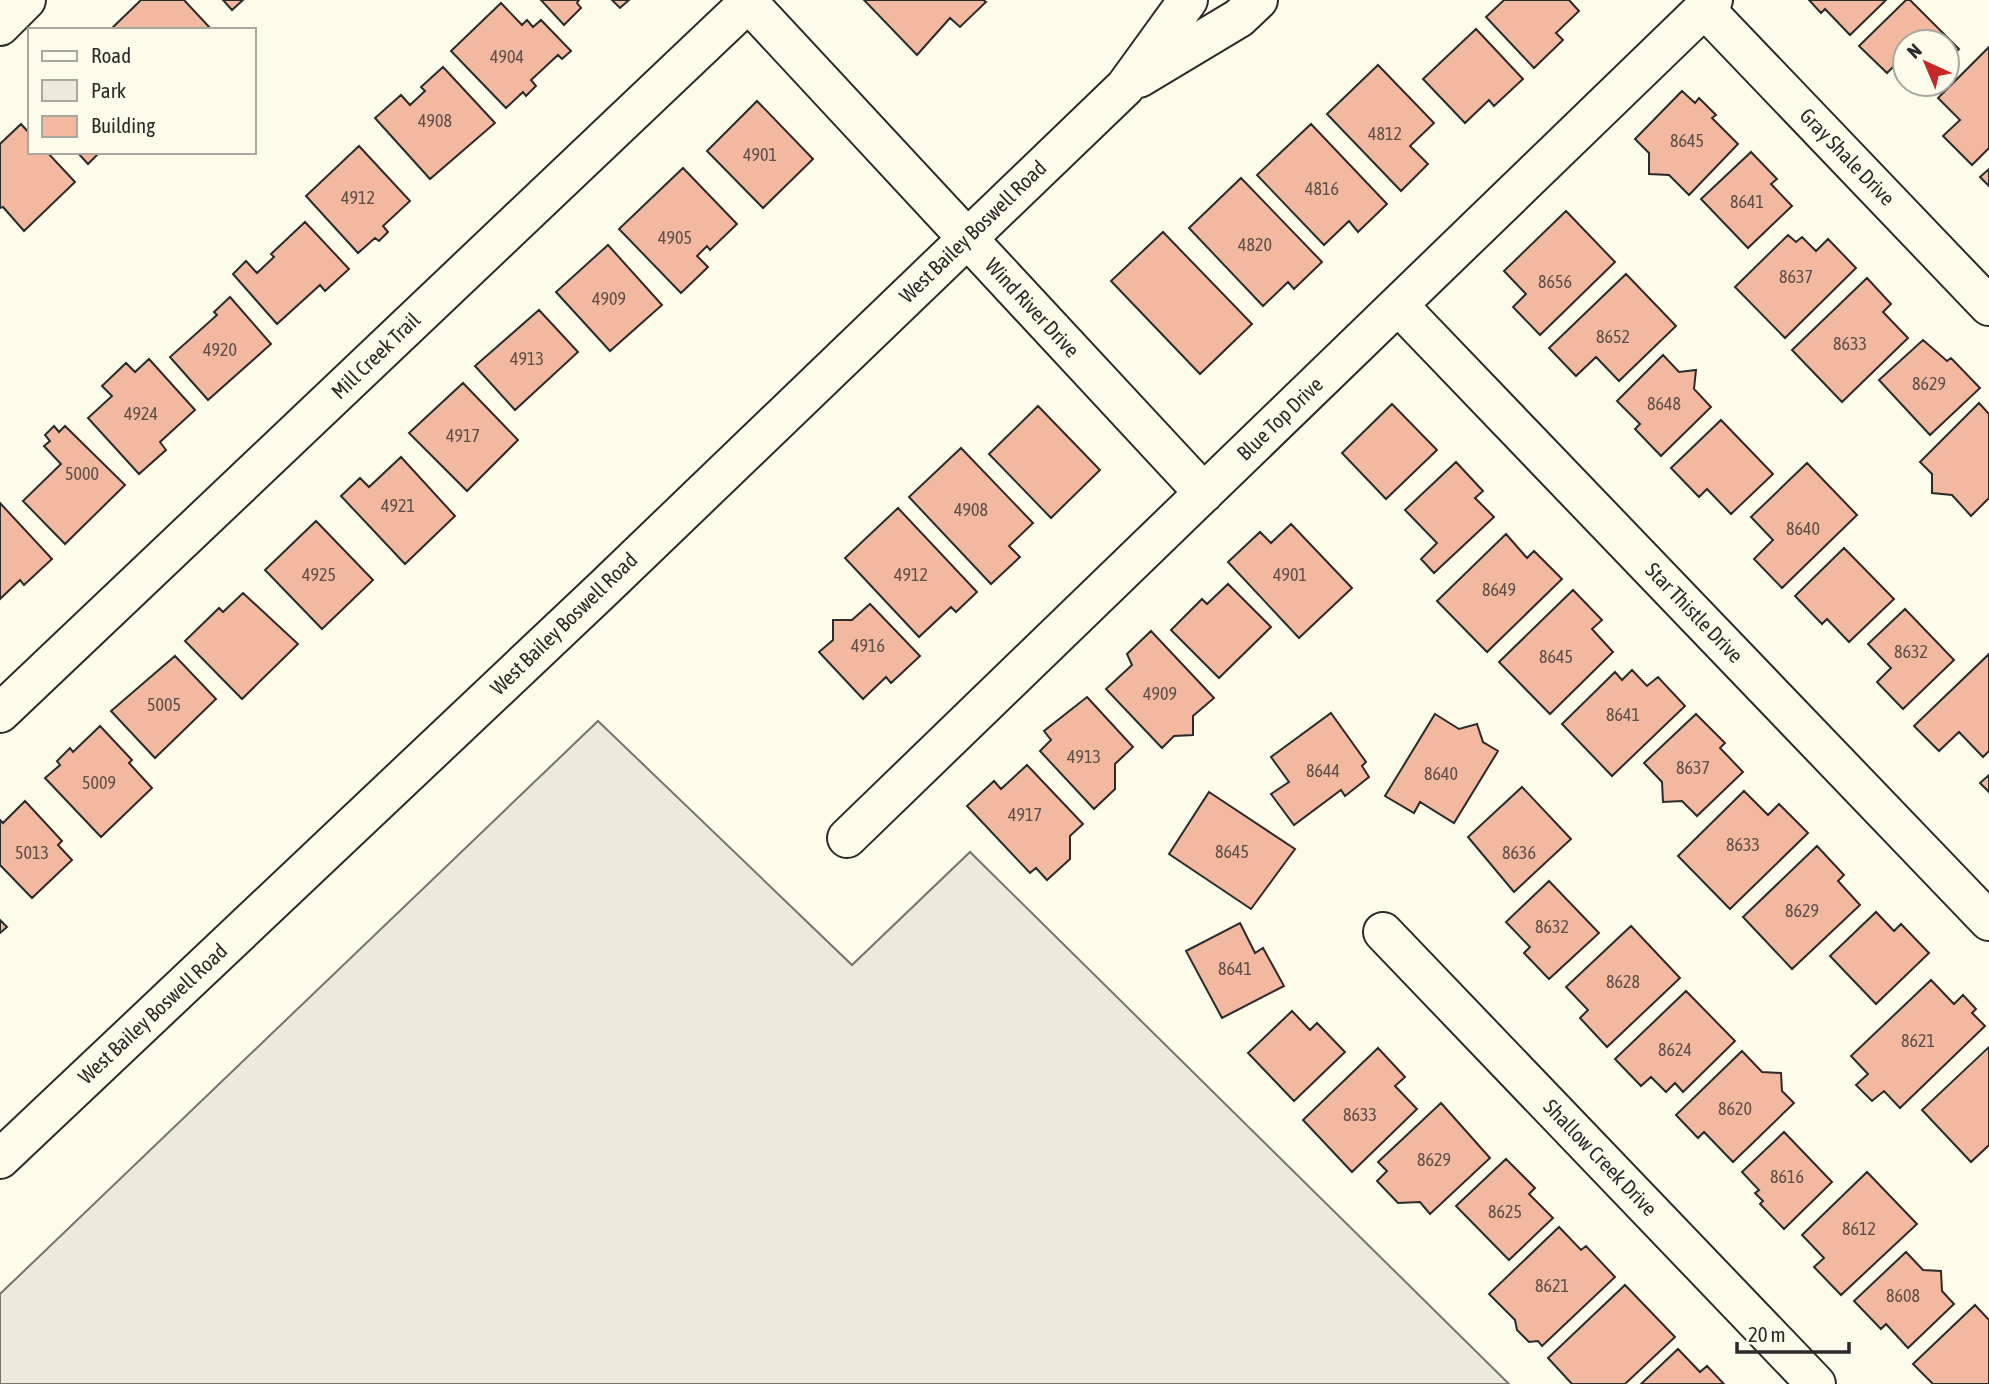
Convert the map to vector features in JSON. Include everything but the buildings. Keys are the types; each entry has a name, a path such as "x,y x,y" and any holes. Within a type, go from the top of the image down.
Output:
{"street":[{"path":"0,26 26,0"},
{"name":"West Bailey Boswell Road","path":"0,1159 604,588 1125,86 1188,0"},
{"name":"West Bailey Boswell Road","path":"1125,86 1238,18 1258,0"},
{"name":"Wind River Drive","path":"749,1 1204,493"},
{"name":"Mill Creek Trail","path":"0,713 749,1"},
{"name":"Blue Top Drive","path":"848,838 1709,4"},
{"name":"Gray Shale Drive","path":"1709,4 1989,306"},
{"name":"Star Thistle Drive","path":"1398,305 1989,921"},
{"name":"Shallow Creek Drive","path":"1383,932 1816,1384"}],"green space":[{"path":"598,721 852,965 970,852 1509,1384 0,1384 0,1294"}]}
